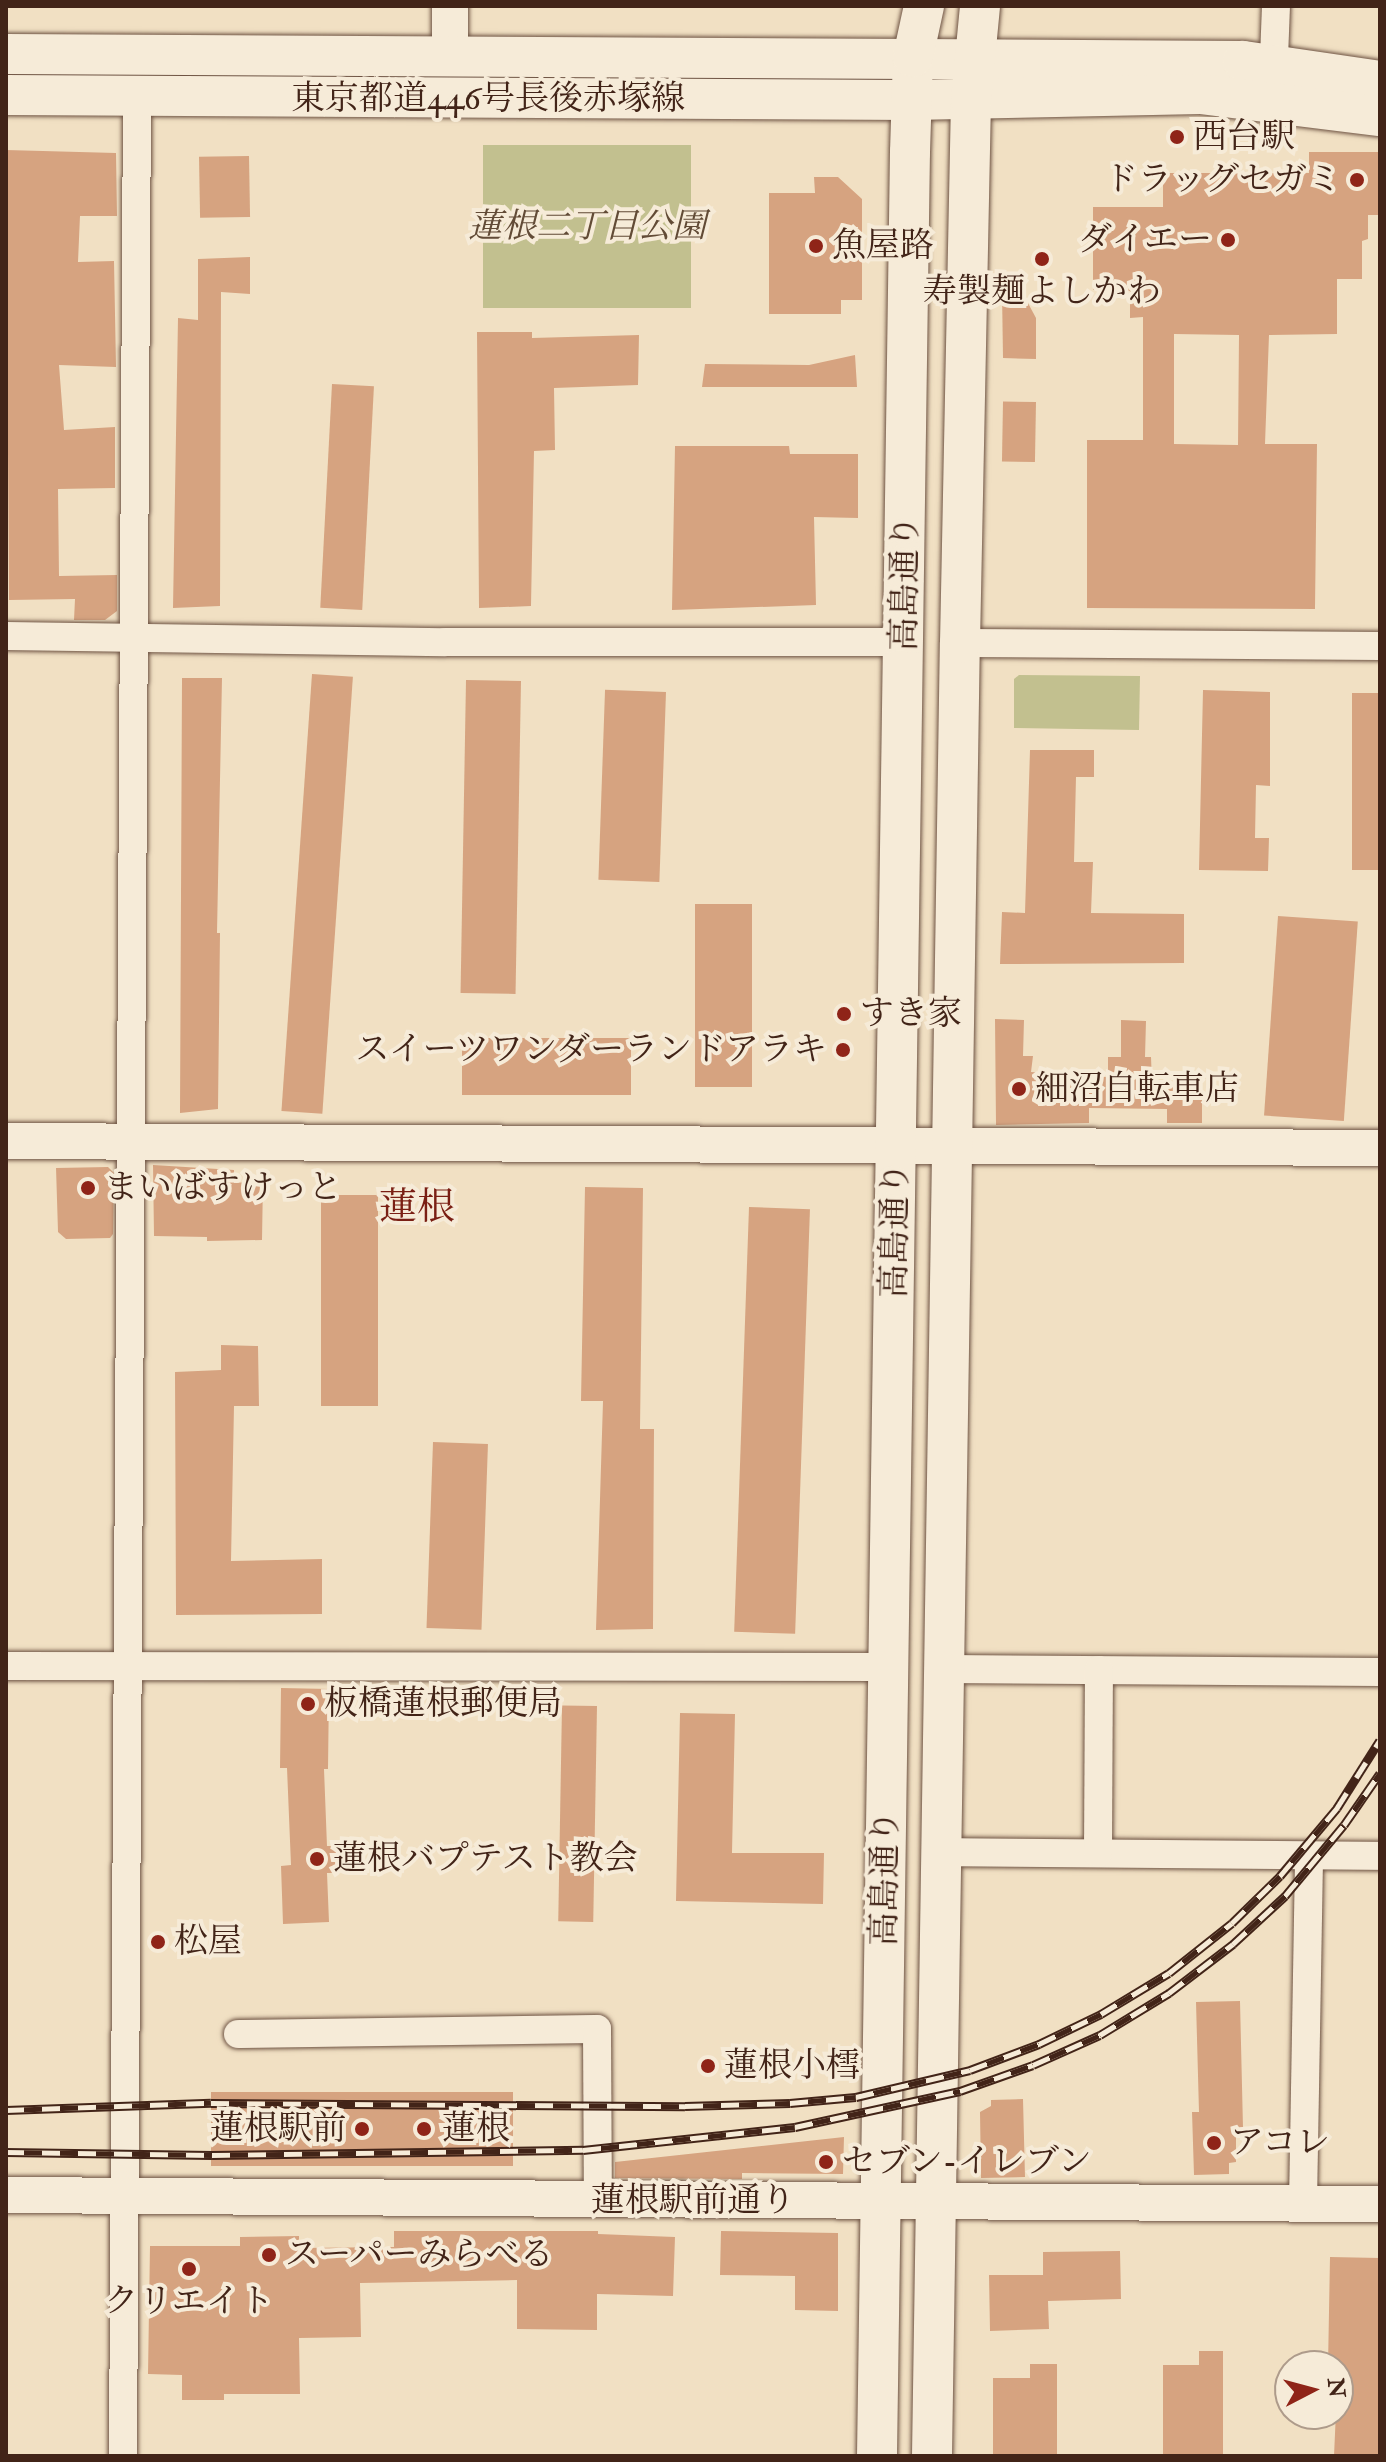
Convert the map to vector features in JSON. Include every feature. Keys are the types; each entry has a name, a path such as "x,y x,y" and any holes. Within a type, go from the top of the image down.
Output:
{"main road":[{"name":"高島通り","path":"877,2456 912,100 913,57 924,6"},
{"name":"高島通り","path":"932,2456 960,643 972,58 980,6"},
{"name":"東京都道446号長後赤塚線","path":"6,54 1243,61 1380,81"},
{"name":"東京都道446号長後赤塚線","path":"6,95 971,100 1200,94 1380,116"}],"street":[{"path":"450,6 450,55"},
{"path":"1274,105 1276,6"},
{"path":"123,2456 137,98"},
{"path":"6,636 445,642 904,642"},
{"path":"960,643 1380,646"},
{"path":"6,1141 1380,1148"},
{"path":"6,1666 888,1667"},
{"path":"944,1669 1380,1672"},
{"path":"1098,1853 1099,1670"},
{"path":"941,1852 1380,1856"},
{"path":"1303,2204 1309,1855"},
{"path":"238,2034 597,2029 598,2201"},
{"name":"蓮根駅前通り","path":"6,2195 1380,2204"}],"green space":[{"name":"蓮根二丁目公園","path":"483,145 691,145 691,308 483,308"},
{"path":"1019,675 1140,676 1139,730 1014,728 1014,679"}],"building":[{"path":"6,150 116,153 117,216 80,216 78,262 114,261 116,367 59,365 64,430 115,427 115,488 58,489 59,576 117,575 117,611 105,620 74,620 75,599 9,600"},
{"path":"1309,152 1380,152 1380,215 1368,215 1368,239 1362,241 1362,279 1337,279 1337,334 1269,335 1265,444 1317,444 1315,609 1087,608 1087,440 1143,440 1143,317 1130,318 1130,291 1093,290 1093,207 1163,207 1163,173 1309,173","holes":["1174,334 1239,335 1238,445 1174,444"]},
{"path":"249,156 250,217 200,218 199,157"},
{"path":"814,177 838,177 862,199 862,300 841,300 841,314 769,314 769,193 815,193"},
{"path":"250,257 250,294 221,292 220,606 173,608 178,318 198,320 198,259"},
{"path":"1002,292 1022,292 1036,318 1036,359 1003,358"},
{"path":"477,332 532,332 532,338 639,335 638,385 554,388 555,450 534,451 531,606 479,608"},
{"path":"855,355 857,387 702,387 705,364 809,365"},
{"path":"332,384 374,386 362,610 320,608"},
{"path":"1003,401 1036,402 1035,462 1002,461"},
{"path":"675,446 789,446 790,454 858,454 858,518 814,517 816,605 672,610"},
{"path":"312,674 353,677 322,1114 281,1111"},
{"path":"182,678 222,678 217,933 220,933 218,1109 180,1113"},
{"path":"466,680 521,681 516,994 461,993"},
{"path":"605,690 666,692 659,882 598,880"},
{"path":"1203,690 1270,692 1270,786 1256,785 1255,838 1269,838 1268,871 1199,870"},
{"path":"1352,693 1380,693 1380,870 1352,870"},
{"path":"1030,750 1094,750 1094,777 1076,777 1074,862 1093,862 1091,913 1184,914 1184,963 1000,964 1002,912 1025,913"},
{"path":"695,904 752,904 752,1087 695,1087"},
{"path":"1278,916 1358,922 1344,1121 1264,1116"},
{"path":"995,1019 1024,1020 1023,1056 1033,1056 1031,1072 1047,1073 1047,1076 1108,1077 1108,1057 1121,1057 1121,1020 1146,1021 1145,1057 1151,1057 1152,1082 1202,1084 1202,1123 1167,1123 1167,1109 1089,1108 1089,1123 996,1125"},
{"path":"462,1038 631,1038 631,1095 462,1095"},
{"path":"153,1165 234,1170 234,1183 263,1181 262,1240 207,1241 207,1237 154,1236"},
{"path":"108,1167 114,1173 113,1234 110,1238 66,1239 58,1232 56,1168"},
{"path":"585,1187 643,1188 640,1429 654,1429 653,1629 596,1630 603,1401 581,1401"},
{"path":"321,1195 378,1195 378,1406 321,1406"},
{"path":"749,1207 810,1209 795,1634 734,1632"},
{"path":"221,1345 258,1346 259,1406 234,1406 231,1561 322,1559 322,1614 176,1615 175,1372 221,1370"},
{"path":"433,1442 488,1444 481,1630 427,1628"},
{"path":"281,1688 329,1689 328,1769 324,1769 327,1846 340,1846 340,1873 327,1873 329,1922 283,1924 281,1866 291,1865 287,1768 280,1768"},
{"path":"562,1705 597,1706 593,1922 558,1921"},
{"path":"680,1713 735,1714 732,1853 824,1853 823,1904 676,1901"},
{"path":"1240,2001 1243,2128 1236,2128 1236,2162 1229,2163 1229,2174 1194,2175 1192,2112 1199,2112 1196,2002"},
{"name":"蓮根駅前","path":"211,2092 513,2092 513,2166 211,2166"},
{"path":"1023,2099 1025,2177 981,2178 980,2112 991,2106 991,2100"},
{"path":"844,2137 843,2174 742,2173 742,2179 615,2178 615,2162"},
{"path":"394,2231 598,2231 598,2234 675,2237 673,2296 597,2294 597,2330 517,2329 517,2280 360,2283 361,2337 299,2338 300,2394 224,2394 224,2400 182,2400 182,2375 148,2374 150,2246 240,2246 240,2237 299,2236 299,2248 394,2247"},
{"path":"721,2231 838,2233 838,2311 795,2310 795,2276 720,2275"},
{"path":"1120,2251 1121,2299 1048,2301 1049,2329 990,2331 989,2275 1043,2275 1043,2252"},
{"path":"1330,2257 1380,2258 1380,2456 1334,2456 1335,2430 1354,2430 1354,2350 1328,2350"},
{"path":"1199,2351 1223,2351 1223,2456 1163,2456 1163,2365 1199,2365"},
{"path":"1030,2364 1057,2364 1057,2456 993,2456 993,2378 1030,2378"}],"railway":[{"path":"6,2110 211,2103 685,2106 790,2103 856,2097 970,2070 1039,2044 1101,2014 1169,1973 1232,1923 1280,1876 1337,1808 1380,1740"},
{"path":"6,2152 212,2155 583,2150 795,2127 960,2091 1033,2065 1100,2035 1169,1993 1233,1944 1285,1896 1344,1825 1380,1773"}],"place":[{"name":"西台駅","path":"1177,137"},
{"name":"ドラッグセガミ","path":"1357,180"},
{"name":"ダイエー","path":"1228,240"},
{"name":"魚屋路","path":"816,246"},
{"name":"寿製麺よしかわ","path":"1042,259"},
{"name":"すき家","path":"844,1014"},
{"name":"スイーツワンダーランドアラキ","path":"843,1050"},
{"name":"細沼自転車店","path":"1019,1089"},
{"name":"まいばすけっと","path":"88,1188"},
{"name":"板橋蓮根郵便局","path":"308,1704"},
{"name":"蓮根バプテスト教会","path":"317,1859"},
{"name":"松屋","path":"158,1942"},
{"name":"蓮根小樰","path":"708,2066"},
{"name":"蓮根駅前","path":"362,2129"},
{"name":"蓮根","path":"424,2129"},
{"name":"アコレ","path":"1214,2143"},
{"name":"セブン-イレブン","path":"826,2162"},
{"name":"スーパーみらべる","path":"269,2255"},
{"name":"クリエイト","path":"189,2269"}],"district":[{"name":"蓮根","path":"417,1208"}]}
